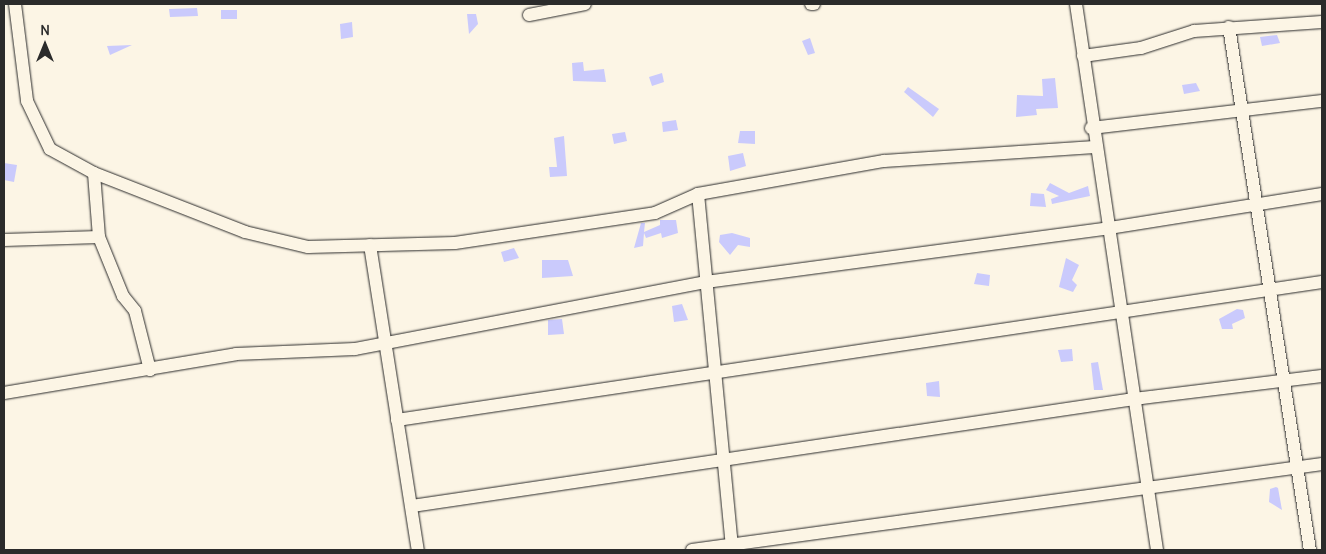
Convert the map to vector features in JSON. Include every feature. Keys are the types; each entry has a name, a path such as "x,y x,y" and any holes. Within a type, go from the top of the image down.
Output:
{"street":[{"path":"15,4 27,101 50,149 94,173 245,232 308,246 455,243 646,214 698,194 884,161 1095,147"},
{"path":"529,15 554,8 586,4"},
{"path":"1076,4 1091,128 1110,228 1146,486 1157,550"},
{"path":"1083,56 1141,48 1194,31 1229,27 1322,22"},
{"path":"1229,27 1295,469 1311,549"},
{"path":"1091,128 1322,101"},
{"path":"94,173 99,237 123,296 135,311 150,370"},
{"path":"698,194 732,548"},
{"path":"4,393 150,370 236,354 385,344 706,282 1110,228 1322,194"},
{"path":"4,240 99,237"},
{"path":"370,245 418,550"},
{"path":"397,420 1322,282"},
{"path":"412,506 1134,399 1322,376"},
{"path":"692,550 732,548 1146,486 1295,469 1322,464"}],"building":[{"path":"197,8 198,16 170,17 169,9"},
{"path":"221,10 237,10 237,19 221,19"},
{"path":"467,14 476,14 478,24 469,34"},
{"path":"352,22 353,37 341,39 340,24"},
{"path":"1277,35 1280,43 1262,46 1260,37"},
{"path":"810,38 815,53 808,55 802,41"},
{"path":"132,45 110,55 107,46"},
{"path":"583,62 584,71 604,69 606,82 573,81 572,63"},
{"path":"662,73 664,82 652,86 649,77"},
{"path":"1055,78 1058,108 1036,109 1037,115 1016,117 1017,95 1043,96 1042,79"},
{"path":"1196,83 1200,91 1184,94 1182,85"},
{"path":"908,87 939,109 933,117 904,92"},
{"path":"676,120 678,130 663,132 662,122"},
{"path":"740,131 755,131 755,144 738,143"},
{"path":"625,132 627,141 614,144 612,134"},
{"path":"564,136 567,176 550,177 549,167 557,167 554,138"},
{"path":"743,153 746,166 730,171 728,156"},
{"path":"4,163 17,165 14,182 4,180"},
{"path":"1050,183 1069,193 1088,186 1090,196 1052,204 1051,199 1059,196 1046,190"},
{"path":"1031,193 1044,194 1046,207 1030,206"},
{"path":"660,220 676,220 678,233 662,238 661,233 646,238 644,233 643,246 634,248 641,223 645,223 644,232 660,225"},
{"path":"732,233 750,238 750,247 738,245 730,255 719,242 720,235"},
{"path":"514,248 519,258 504,262 501,252"},
{"path":"1066,258 1079,265 1072,280 1077,285 1073,292 1059,287"},
{"path":"542,260 568,260 573,276 542,278"},
{"path":"977,273 990,275 989,286 974,284"},
{"path":"682,304 688,320 674,322 672,306"},
{"path":"1237,309 1243,310 1245,318 1232,324 1233,329 1222,329 1219,319"},
{"path":"562,319 564,334 548,335 548,320"},
{"path":"1072,349 1073,361 1061,362 1058,350"},
{"path":"1098,362 1103,390 1094,390 1091,363"},
{"path":"939,381 940,397 927,396 926,383"},
{"path":"1278,488 1282,510 1269,502 1270,489"}]}
